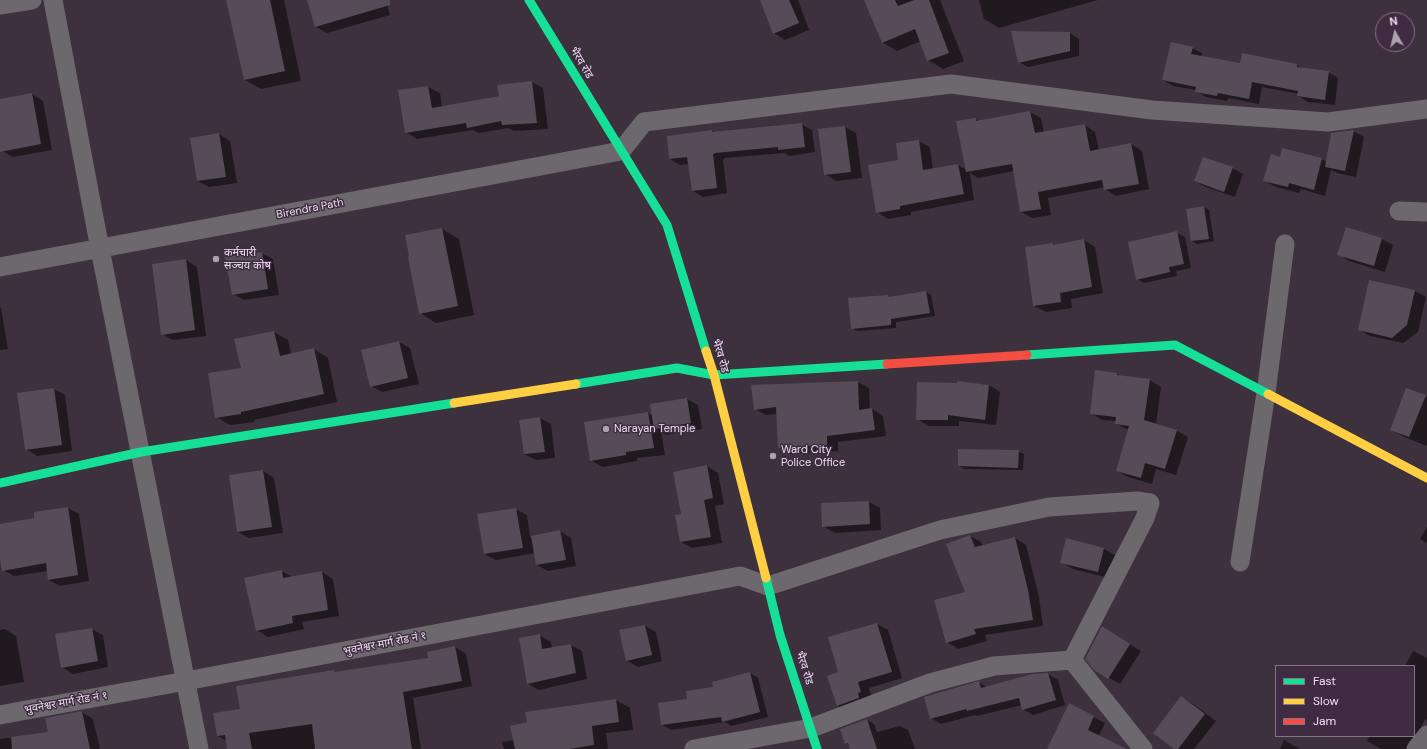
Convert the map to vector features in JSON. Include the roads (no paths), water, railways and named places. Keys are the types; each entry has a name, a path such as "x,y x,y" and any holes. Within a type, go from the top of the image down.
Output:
{"street":[{"path":"0,5 32,0"},
{"path":"53,0 100,249 199,749"},
{"name":"भैरव रोड","path":"529,0 667,225 714,375 780,635 817,749"},
{"path":"621,151 644,122 951,84 1152,110 1328,122 1427,109"},
{"name":"Birendra Path","path":"0,267 621,151"},
{"path":"1399,211 1427,212"},
{"path":"1240,562 1266,393 1285,244"},
{"path":"0,483 141,452 677,368 714,375 1175,345 1427,478"},
{"path":"768,586 948,528 1050,507 1137,501 1150,503 1145,518 1072,660"},
{"name":"भुवनेश्वर मार्ग रोड नं १","path":"0,715 740,576 768,586"},
{"path":"694,749 811,728 930,683 994,666 1072,660"},
{"path":"1072,660 1143,749"},
{"path":"1416,749 1427,735"}],"place":[{"name":"कर्मचारी सञ्चय कोष","path":"216,259"},
{"name":"Narayan Temple","path":"606,429"},
{"name":"Ward City Police Office","path":"773,456"}]}
